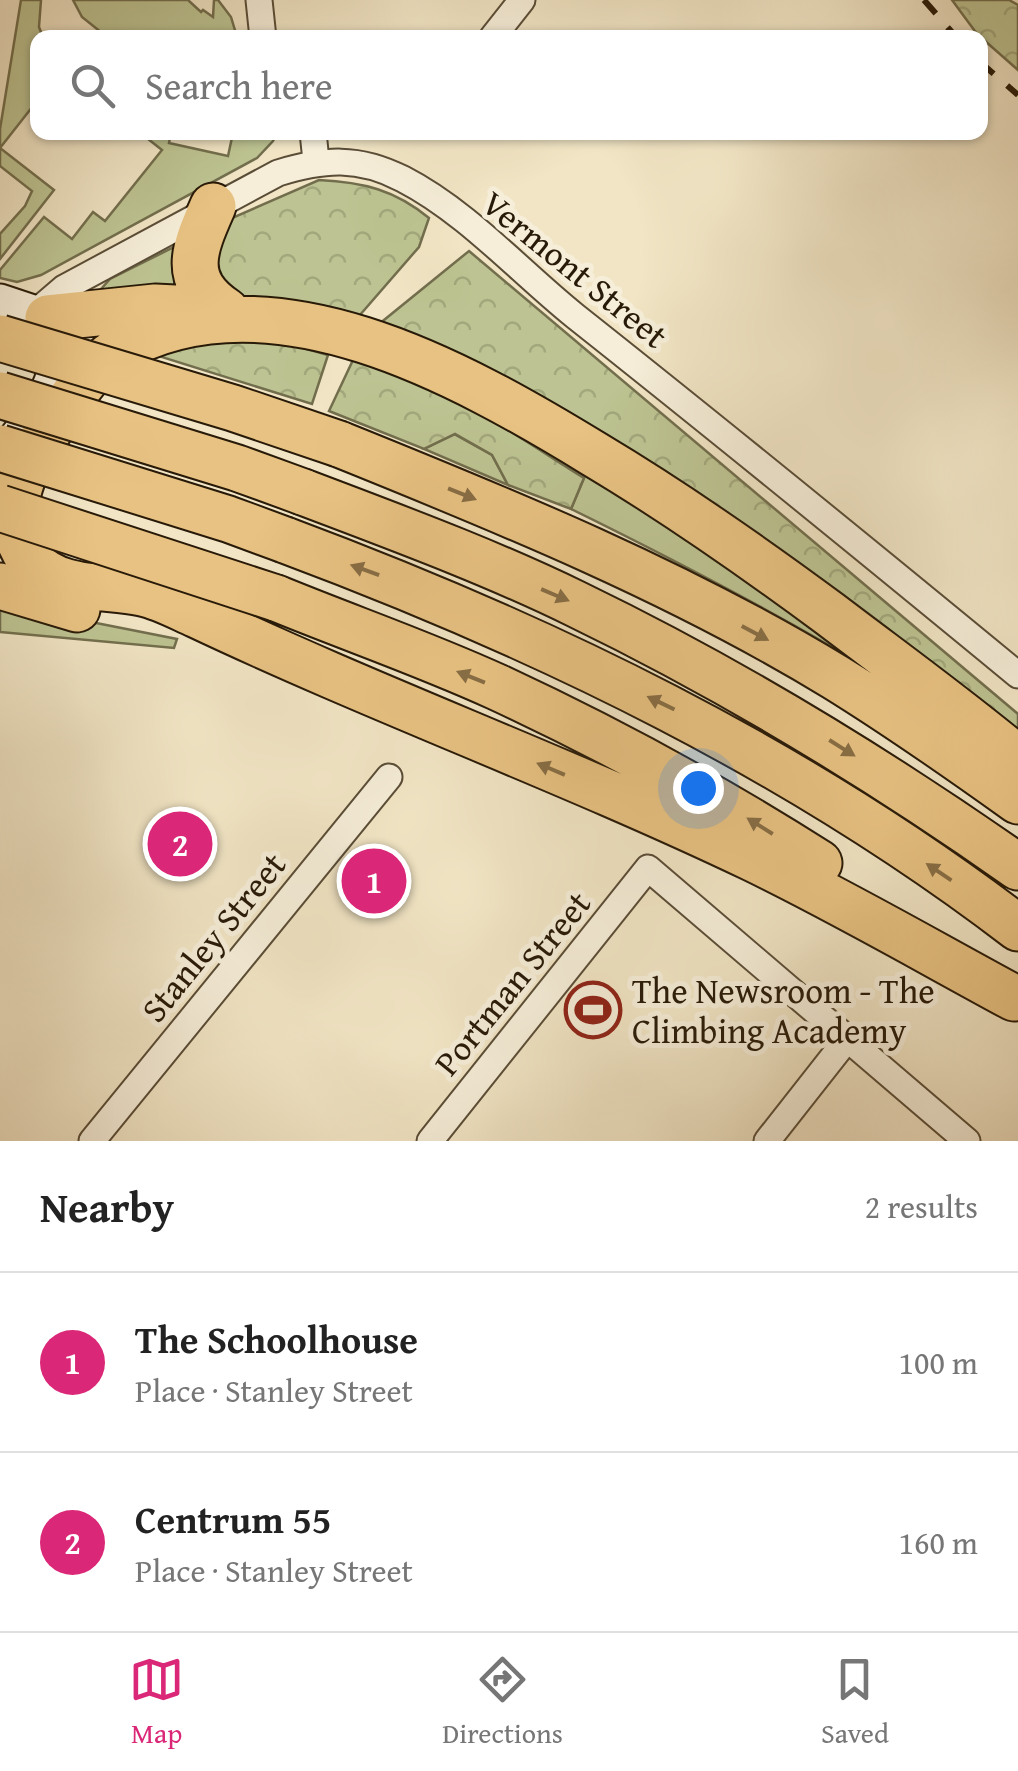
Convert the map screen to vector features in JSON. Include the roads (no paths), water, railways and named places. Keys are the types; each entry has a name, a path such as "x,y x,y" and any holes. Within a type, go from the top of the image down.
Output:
{"highway":[{"path":"213,206 199,238 195,274 202,290 263,319"},
{"path":"15,311 155,308 263,319 328,330 416,358 521,410 702,521 951,704 1018,759"},
{"path":"15,311 233,408 338,444 502,510 708,607 833,676 940,744 1018,801"},
{"path":"263,319 157,333 110,355 87,377 42,440 14,495 12,529 30,560 44,572 80,586 162,599 293,660 755,860 1016,999"},
{"path":"0,395 238,468 573,602 829,740 1018,867"},
{"path":"0,448 285,540 453,604 684,715 904,848 1018,928"},
{"path":"0,508 276,598 493,685 698,788 876,899 1016,999"},
{"path":"0,586 76,609 200,632 293,660"}],"street":[{"path":"259,0 262,30"},
{"path":"498,30 522,0"},
{"path":"314,140 316,161"},
{"name":"Vermont Street","path":"15,311 278,173 316,161 374,167 434,198 1018,675"},
{"path":"0,460 57,372 56,334 15,311"},
{"name":"Stanley Street","path":"92,1141 388,777"},
{"name":"Portman Street","path":"430,1141 648,868 848,1038"},
{"path":"767,1141 848,1038 968,1141"}],"railway":[{"path":"924,0 950,30"},
{"path":"988,69 1018,95"}],"place":[{"name":"Centrum 55","path":"180,844"},
{"name":"The Schoolhouse","path":"374,881"},
{"name":"The Newsroom - The Climbing Academy","path":"593,1010"}]}
